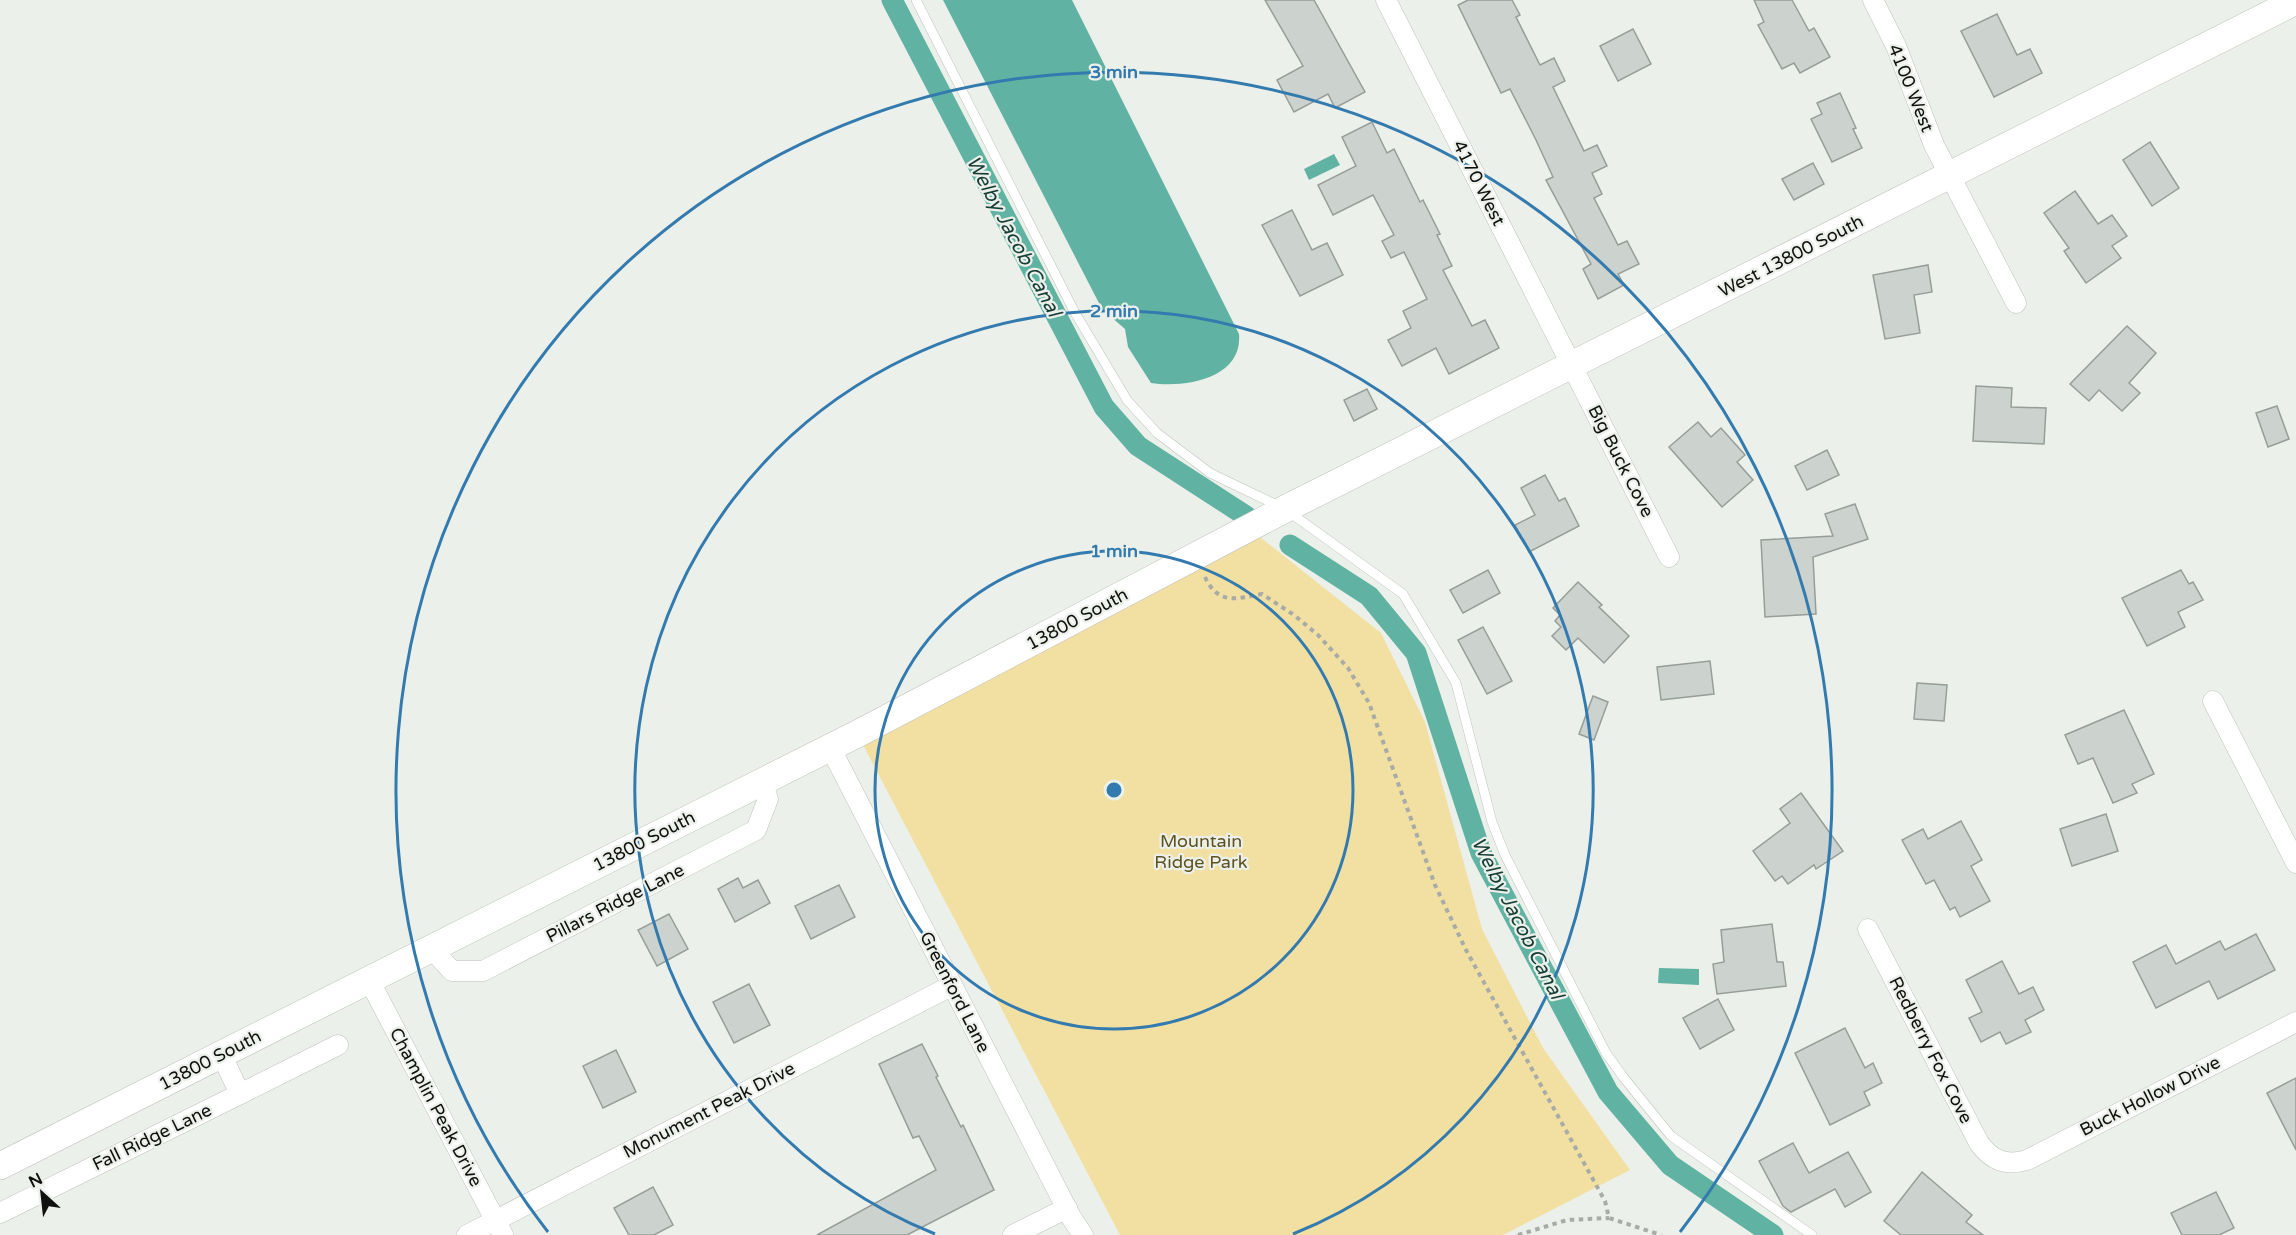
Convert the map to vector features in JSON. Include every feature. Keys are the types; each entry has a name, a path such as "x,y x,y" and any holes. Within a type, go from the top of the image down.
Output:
{"street":[{"name":"4170 West","path":"1386,0 1573,366"},
{"name":"4100 West","path":"1873,0 1896,46 1917,107 2016,303"},
{"name":"West 13800 South","path":"1285,510 2296,1"},
{"name":"Big Buck Cove","path":"1573,366 1669,557"},
{"name":"13800 South","path":"0,1166 830,747 1285,510"},
{"path":"2213,701 2296,863"},
{"name":"Greenford Lane","path":"830,747 951,986 1083,1235"},
{"name":"Pillars Ridge Lane","path":"431,948 452,971 483,971 756,830 768,799 762,781"},
{"name":"Redberry Fox Cove","path":"1868,929 1979,1143 1993,1158 2002,1162"},
{"name":"Champlin Peak Drive","path":"369,980 499,1228"},
{"name":"Monument Peak Drive","path":"467,1235 499,1228 951,986"},
{"name":"Buck Hollow Drive","path":"2002,1162 2027,1160 2296,1022"},
{"name":"Fall Ridge Lane","path":"0,1213 338,1045"},
{"path":"221,1054 240,1094"},
{"path":"1013,1235 1067,1208"}],"lane":[{"path":"916,0 1074,311 1127,400 1157,433 1210,474 1285,510 1403,594 1426,628 1456,683 1492,822 1505,855 1606,1053 1671,1136 1812,1235"}],"path":[{"path":"1205,576 1210,589 1220,597 1237,598 1262,594 1318,635 1348,668 1369,703 1408,816 1435,885 1466,950 1605,1201 1609,1218"},
{"path":"1518,1235 1567,1220 1609,1218 1661,1235"}],"green space":[{"name":"Mountain Ridge Park","path":"1260,537 1381,633 1425,722 1482,929 1543,1048 1630,1170 1503,1235 1120,1235 861,741"}],"shaded area":[{"path":"943,0 1072,0 1239,334 1238,349 1232,361 1222,371 1194,382 1151,383 1128,347 1125,329 1102,309"},
{"path":"1334,154 1340,165 1309,180 1304,169"},
{"path":"1659,968 1699,969 1699,985 1658,983"}],"building":[{"path":"1265,0 1314,0 1365,92 1335,108 1328,94 1294,112 1277,80 1303,66"},
{"path":"1468,0 1512,0 1520,15 1516,17 1540,65 1554,58 1565,81 1553,87 1584,151 1597,145 1607,166 1592,173 1602,194 1594,198 1618,245 1627,241 1639,264 1618,274 1624,285 1598,299 1583,269 1591,264 1546,180 1553,177 1536,140 1510,89 1501,93 1458,5"},
{"path":"1754,0 1792,0 1809,31 1814,28 1830,57 1800,73 1794,63 1782,69 1758,25 1764,22"},
{"path":"1997,14 2017,55 2030,49 2042,73 1994,97 1961,31"},
{"path":"1633,29 1651,64 1618,81 1600,46"},
{"path":"1840,93 1856,128 1853,129 1862,148 1832,162 1811,119 1822,114 1817,103"},
{"path":"1372,122 1387,153 1394,149 1420,202 1423,200 1440,234 1437,235 1452,266 1443,270 1472,326 1485,320 1499,348 1449,374 1436,348 1402,366 1388,340 1411,328 1403,311 1427,299 1404,252 1391,258 1382,241 1394,235 1373,195 1333,215 1318,185 1356,166 1342,137"},
{"path":"2150,142 2179,188 2152,206 2123,160"},
{"path":"1813,163 1824,184 1794,200 1782,179"},
{"path":"2075,191 2098,224 2112,215 2127,236 2112,246 2121,258 2086,283 2064,251 2069,248 2044,213"},
{"path":"1292,210 1312,250 1327,243 1343,275 1300,296 1262,225"},
{"path":"1928,265 1932,292 1914,295 1920,333 1885,339 1873,275"},
{"path":"2127,326 2156,353 2129,383 2140,393 2122,411 2099,390 2089,401 2070,384"},
{"path":"1976,386 2012,388 2011,407 2046,408 2044,444 1973,441"},
{"path":"1367,389 1377,409 1354,421 1344,400"},
{"path":"2277,406 2289,439 2268,447 2256,413"},
{"path":"1698,422 1711,437 1721,428 1745,455 1737,462 1753,480 1722,507 1669,447"},
{"path":"1827,450 1839,475 1807,490 1795,466"},
{"path":"1545,475 1559,501 1565,498 1579,526 1529,552 1515,525 1535,515 1521,488"},
{"path":"1855,504 1868,539 1813,557 1816,614 1765,617 1761,540 1833,536 1825,514"},
{"path":"1488,570 1500,593 1463,613 1450,590"},
{"path":"2181,570 2189,584 2193,582 2203,600 2178,612 2185,627 2147,646 2122,598"},
{"path":"1578,582 1602,605 1599,607 1629,636 1604,663 1578,638 1566,650 1552,636 1561,627 1555,621 1560,615 1553,608"},
{"path":"1483,627 1512,681 1487,694 1458,640"},
{"path":"1710,661 1714,694 1661,700 1657,667"},
{"path":"1917,683 1947,685 1944,721 1914,719"},
{"path":"1593,696 1608,702 1594,740 1579,734"},
{"path":"2124,710 2154,774 2132,784 2137,793 2113,803 2093,758 2078,764 2065,735"},
{"path":"1801,793 1843,851 1816,869 1814,865 1788,884 1782,876 1775,881 1753,851 1790,823 1780,809"},
{"path":"2106,814 2118,851 2072,866 2060,829"},
{"path":"1961,821 1982,860 1971,866 1990,901 1960,917 1955,907 1950,910 1934,880 1926,884 1902,840 1923,829 1928,839"},
{"path":"738,878 743,888 758,880 770,903 735,922 718,889"},
{"path":"839,885 855,917 811,939 795,906"},
{"path":"669,914 688,949 657,966 638,930"},
{"path":"1772,924 1777,962 1783,962 1786,986 1717,994 1713,964 1724,962 1721,930"},
{"path":"2256,934 2275,970 2218,999 2209,981 2156,1008 2133,962 2166,945 2176,964 2220,941 2225,950"},
{"path":"2002,961 2019,994 2033,987 2044,1010 2025,1020 2031,1032 2006,1044 2000,1032 1981,1042 1969,1018 1982,1012 1966,980"},
{"path":"749,984 770,1025 734,1043 713,1002"},
{"path":"1718,999 1734,1030 1700,1049 1683,1018"},
{"path":"1845,1028 1865,1068 1873,1063 1882,1083 1864,1092 1870,1105 1830,1125 1795,1053"},
{"path":"922,1044 938,1076 936,1077 961,1127 963,1125 994,1190 907,1235 817,1235 936,1170 919,1136 913,1138 879,1064"},
{"path":"616,1050 636,1092 603,1108 583,1066"},
{"path":"2296,1078 2296,1150 2267,1093"},
{"path":"1793,1143 1809,1173 1848,1152 1871,1192 1845,1207 1835,1189 1791,1212 1783,1206 1759,1161"},
{"path":"1922,1172 1972,1215 1966,1222 1983,1235 1901,1235 1884,1221"},
{"path":"653,1187 673,1225 654,1235 629,1235 614,1208"},
{"path":"2216,1192 2234,1228 2219,1235 2182,1235 2171,1213"}],"waterway":[{"name":"Welby Jacob Canal","path":"892,0 1104,407 1138,446 1246,516"},
{"name":"Welby Jacob Canal","path":"1290,545 1369,596 1416,653 1481,853 1608,1092 1670,1165 1773,1235"}]}
